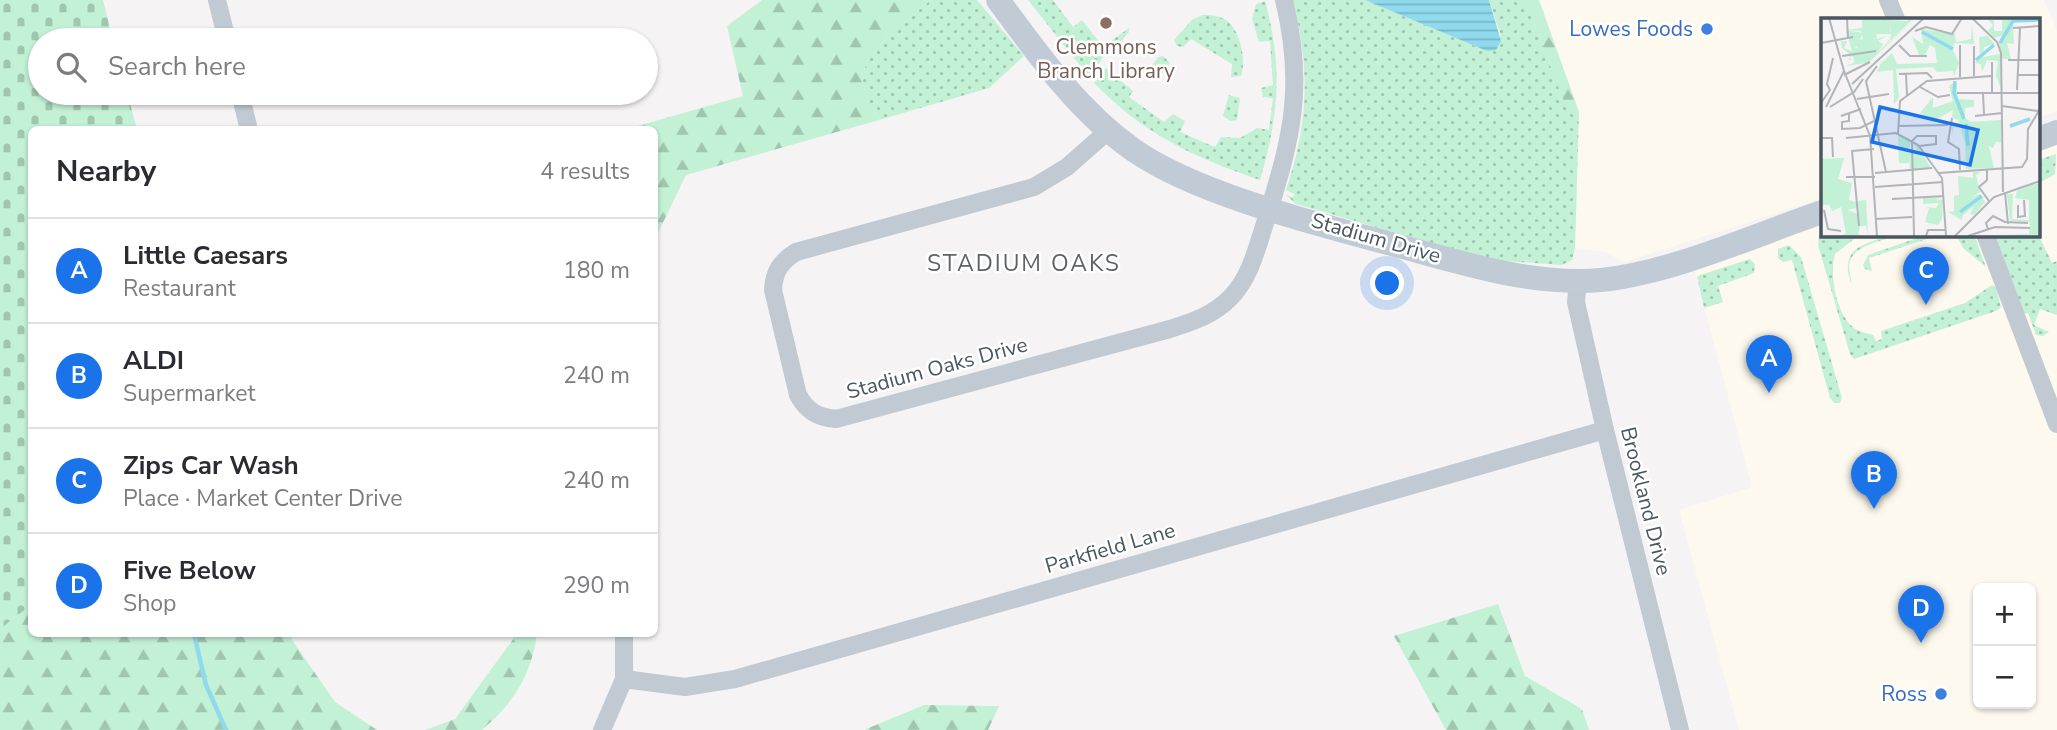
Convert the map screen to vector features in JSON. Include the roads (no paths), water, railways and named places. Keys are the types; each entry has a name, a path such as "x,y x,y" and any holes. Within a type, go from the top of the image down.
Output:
{"street":[{"path":"217,0 224,28"},
{"name":"Stadium Drive","path":"998,0 1072,94 1108,130 1155,163 1186,178 1270,208 1497,271 1529,278 1578,281 1635,274 1821,212"},
{"path":"1270,208 1289,142 1295,103 1294,53 1284,0"},
{"path":"1888,0 1896,18"},
{"path":"243,105 248,126"},
{"name":"Stadium Oaks Drive","path":"1108,130 1068,167 1034,187 796,252 786,258 774,278 773,290 798,395 803,404 823,418 836,419 1196,321 1215,311 1241,285 1251,267 1270,208"},
{"path":"2039,139 2057,132"},
{"path":"1986,236 2057,424"},
{"name":"Brookland Drive","path":"1578,281 1576,302 1605,430 1680,730"},
{"name":"Parkfield Lane","path":"624,679 685,687 735,679 1605,430"},
{"path":"602,730 624,679 624,637"}],"water":[{"path":"1365,0 1489,0 1501,41 1496,50 1487,51"}],"waterway":[{"path":"195,637 206,685 226,730"}],"place":[{"name":"Clemmons Branch Library","path":"1106,23"},
{"name":"Lowes Foods","path":"1707,29"},
{"name":"Zips Car Wash","path":"1926,305"},
{"name":"Little Caesars","path":"1769,393"},
{"name":"ALDI","path":"1874,509"},
{"name":"Five Below","path":"1921,643"},
{"name":"Ross","path":"1941,694"}],"district":[{"name":"STADIUM OAKS","path":"1024,263"}]}
